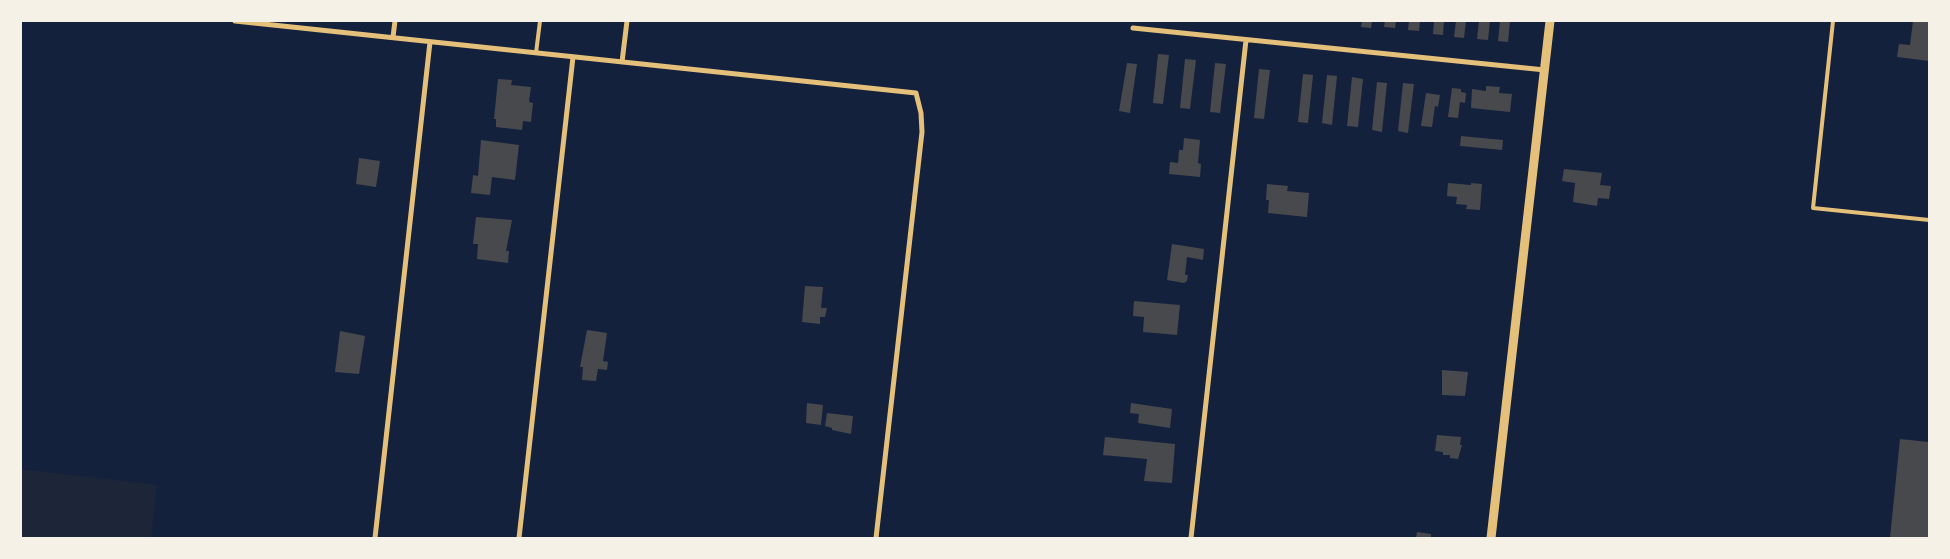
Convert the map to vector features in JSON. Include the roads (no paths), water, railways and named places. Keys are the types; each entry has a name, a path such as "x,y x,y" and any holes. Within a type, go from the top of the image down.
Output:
{"street":[{"path":"235,21 916,93 921,113 922,132 876,538"},
{"path":"393,37 395,21"},
{"path":"622,62 627,21"},
{"path":"1491,538 1550,21"},
{"path":"1133,28 1545,70"},
{"path":"1191,538 1246,40"},
{"path":"374,538 430,42"},
{"path":"519,538 574,57"}],"lane":[{"path":"536,53 540,21"},
{"path":"1834,21 1813,208 1929,220"}]}
